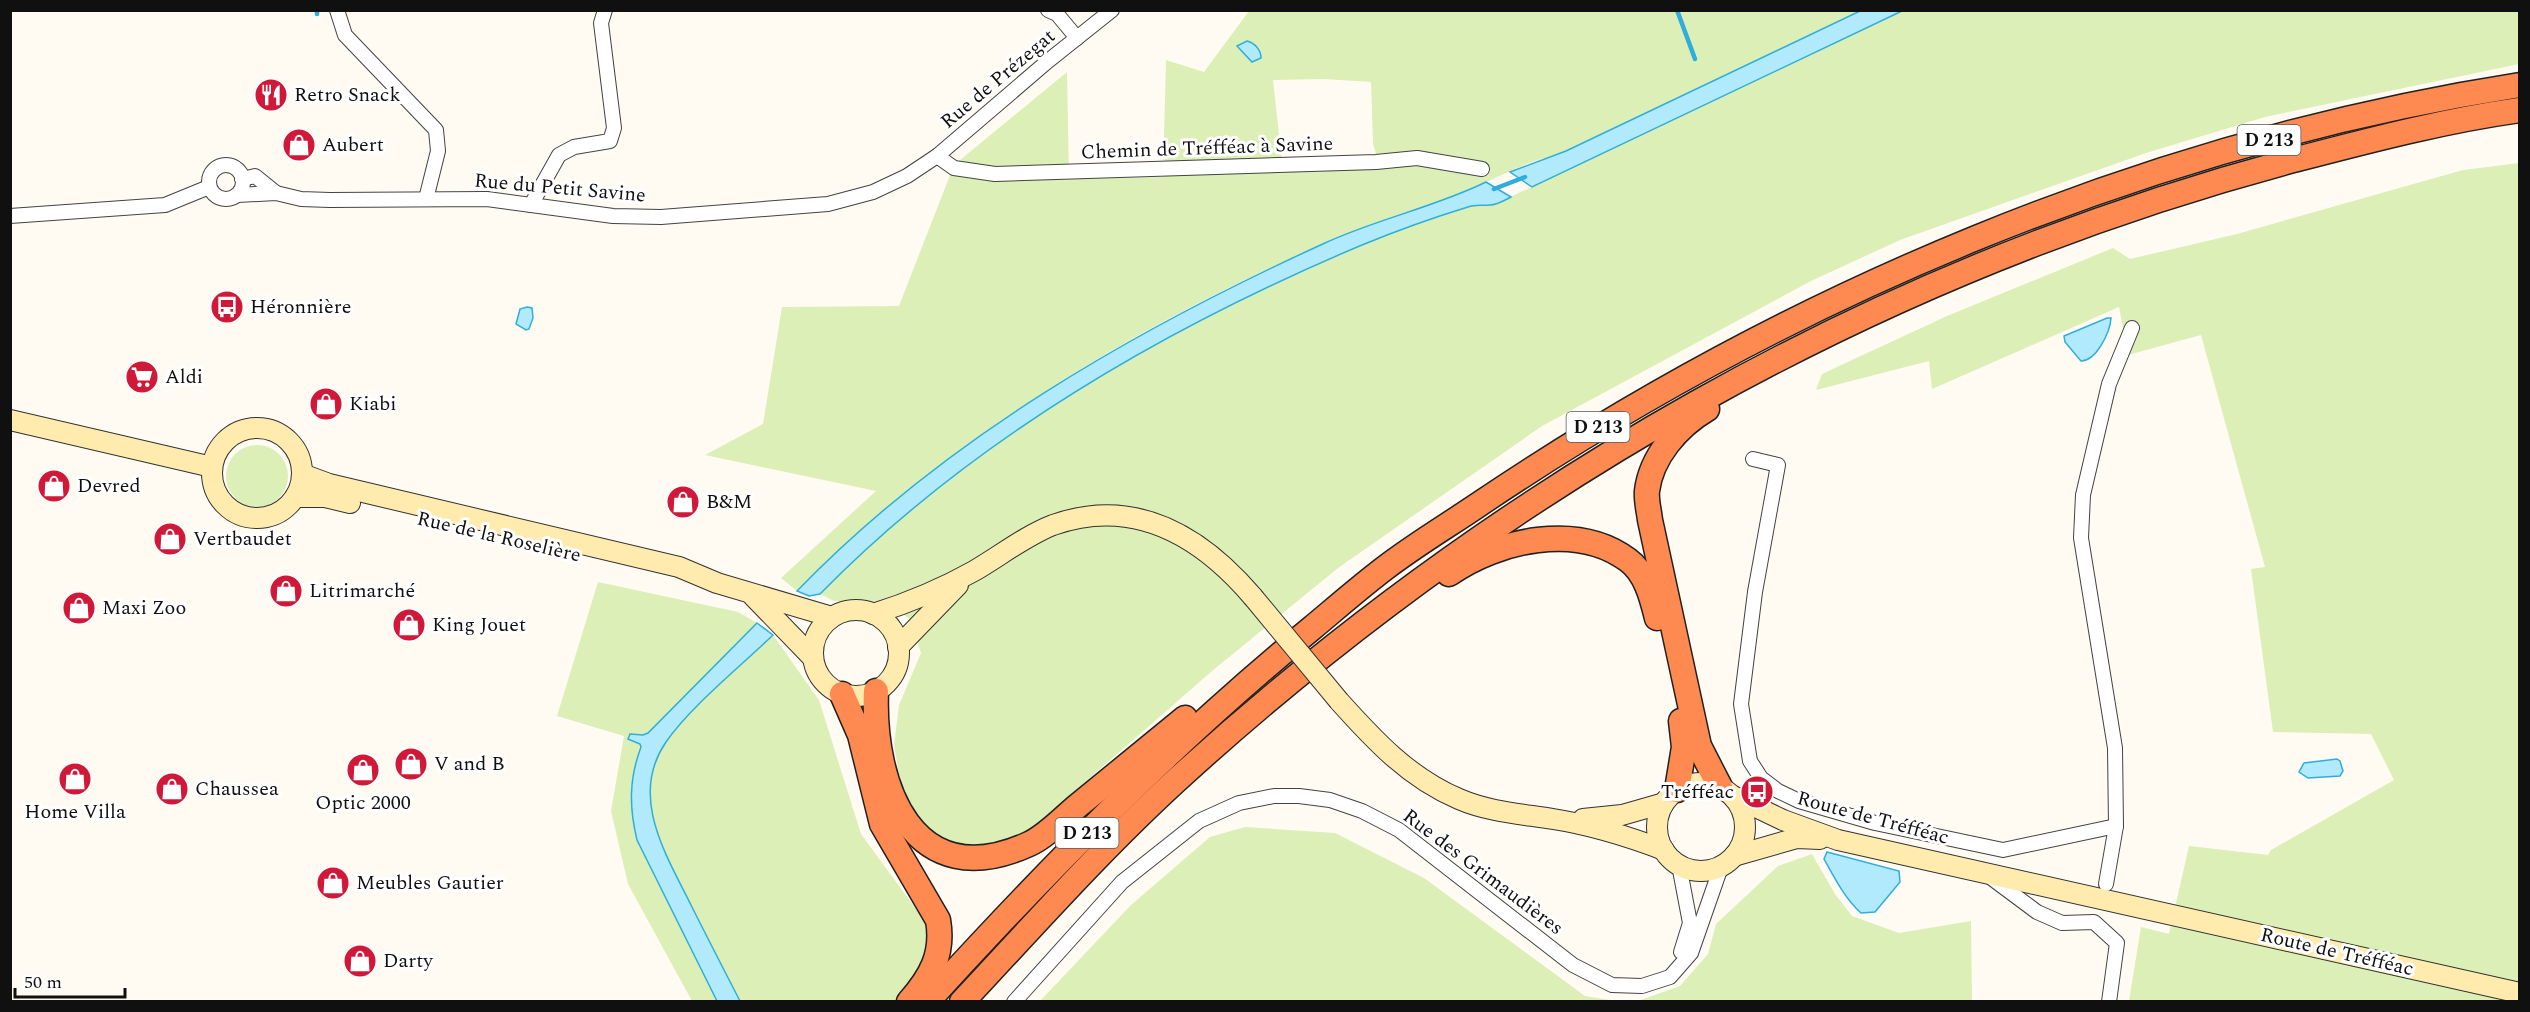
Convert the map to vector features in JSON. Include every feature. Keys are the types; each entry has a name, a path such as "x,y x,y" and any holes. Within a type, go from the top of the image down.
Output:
{"highway":[{"name":"D 213","path":"927,1002 1106,813 1257,674 1384,568 1539,464 1633,405 1842,297 2025,219 2207,157 2316,127 2446,98 2520,85"},
{"name":"D 213","path":"962,1002 1051,906 1177,780 1268,699 1411,585 1554,486 1661,421 1834,330 1966,271 2170,196 2324,152 2520,110"},
{"path":"1726,792 1699,746 1650,520 1647,492 1654,465 1681,429 1699,414 1806,356 1834,330"},
{"path":"1368,618 1387,617 1455,570 1479,558 1545,538 1603,547 1630,561 1643,578 1651,596 1680,712 1684,747 1671,797"},
{"path":"876,692 874,723 882,763 890,795 902,819 918,837 940,851 968,857 995,856 1031,843 1223,687 1257,674"},
{"path":"842,694 860,735 882,824 938,920 939,955 930,976 909,1002"}],"street":[{"path":"337,10 345,35 436,130 438,151 426,199"},
{"path":"531,205 559,154 574,147 610,141 614,128 601,22 605,10"},
{"path":"1048,10 1057,14 1077,38"},
{"name":"Rue de Prézegat","path":"937,156 1112,10"},
{"name":"Rue du Petit Savine","path":"276,193 255,176 242,179 236,169 224,166 216,168 210,175 209,187 222,199 237,195 276,193 301,199 487,199 613,216 661,217 828,204 873,192 907,176 937,156"},
{"name":"Chemin de Tréfféac à Savine","path":"937,156 954,168 995,174 1417,159 1482,169"},
{"path":"237,195 242,188 242,179"},
{"path":"10,216 165,205 209,187"},
{"path":"2106,884 2116,826 2115,748 2081,538 2083,495 2109,384 2132,328"},
{"path":"10,420 212,467"},
{"path":"261,428 276,433 289,442 299,459 302,474 295,497 285,509 271,517 251,518 235,514 223,504 213,486 212,467 216,453 225,441 237,433 261,428"},
{"name":"Route de Tréfféac","path":"1753,459 1778,465 1755,592 1741,704 1750,761 1761,778 1778,791 1799,801 1875,823 2003,850 2116,826"},
{"name":"Rue de la Roselière","path":"302,474 328,484 680,567 702,578 832,617"},
{"name":"Rue de la Roselière","path":"295,497 325,497 676,578 702,578"},
{"path":"873,614 908,603 973,571 1052,526 1091,516 1134,516 1174,531 1205,550 1228,569 1339,701 1400,765 1428,783 1460,800 1504,812 1553,819 1626,835 1664,850 1679,865 1701,871 1727,861"},
{"path":"898,647 973,571"},
{"name":"Rue de la Roselière","path":"751,594 813,658"},
{"path":"860,611 873,614 890,628 898,647 894,673 876,692 854,696 842,694 822,680 813,658 817,635 832,617 845,612 860,611"},
{"path":"1553,819 1614,817 1671,797 1698,783 1726,792 1739,804 1745,823 1744,837 1727,861 1690,953 1670,977 1642,986"},
{"name":"Route de Tréfféac","path":"1726,792 1783,820 1838,840 2520,993"},
{"name":"Rue des Grimaudières","path":"1014,1002 1122,882 1199,821 1239,803 1274,796 1330,800 1381,820 1399,830 1573,965 1611,986 1642,986"},
{"path":"1664,850 1658,831 1658,820 1671,797"},
{"path":"1934,861 1936,836"},
{"name":"Route de Tréfféac","path":"1727,861 1797,838 1838,840"},
{"path":"1642,986 1668,969 1684,948 1690,923 1679,865"},
{"path":"1987,874 2037,912 2062,923 2094,922 2117,943 2109,1002"}],"green space":[{"path":"1249,11 1860,11 1566,151 1532,162 1446,199 1331,241 1173,316 1038,396 973,440 852,538 797,591 781,578 876,491 705,455 763,424 782,307 899,306 954,165 1067,72 1069,179 1163,177 1166,60 1204,72","holes":["1324,79 1371,82 1373,144 1380,166 1283,171 1273,80"]},
{"path":"1902,11 2519,11 2519,64 2265,117 2146,153 1900,240 1811,281 1542,426 1338,568 1212,671 1028,832 990,849 964,849 929,834 902,791 894,745 899,705 921,653 910,619 885,602 834,601 820,594 878,539 940,487 1005,439 1073,394 1143,352 1215,314 1402,229 1472,205 1502,201"},
{"path":"2519,163 2519,1001 2129,1001 2141,927 2169,934 2189,846 2268,855 2271,850 2394,780 2371,734 2273,732 2251,569 2265,567 2201,335 2128,355 2119,307 1932,389 1929,361 1816,390 1822,374 1947,316 2113,248 2130,259 2237,234 2463,170"},
{"path":"257,445 274,450 279,454 283,459 288,476 283,493 279,498 274,502 257,507 240,502 235,498 231,493 226,476 231,459 235,454 240,450"},
{"path":"598,582 738,612 757,623 648,733 630,734 628,739 640,744 641,748 634,771 631,793 637,840 717,1001 692,1001 628,884 611,811 624,736 557,716"},
{"path":"773,635 819,700 861,834 927,924 928,959 908,989 895,1001 740,1002 672,867 655,826 651,805 651,784 655,763 666,742 702,700"},
{"path":"1245,827 1335,833 1424,878 1585,996 1616,1001 1040,1001 1131,905 1210,837"},
{"path":"1812,854 1835,894 1852,916 1899,933 1971,921 1972,1001 1638,1001 1680,986 1708,954 1716,924 1778,866"}],"water":[{"path":"1860,11 1902,11 1532,187 1510,172 1566,151"},
{"path":"1247,41 1257,47 1261,58 1252,62 1237,46"},
{"path":"1486,182 1511,197 1495,204 1474,206 1414,225 1288,278 1215,313 1073,393 1005,438 940,487 878,538 820,594 809,596 797,591 854,536 978,437 1113,351 1183,313 1325,243 1447,199"},
{"path":"532,308 533,318 529,329 526,330 516,324 520,309"},
{"path":"2111,318 2110,324 2101,345 2087,360 2081,361 2065,342 2064,336"},
{"path":"757,623 773,635 702,700 676,728 655,763 651,784 651,805 655,826 663,847 740,1001 717,1001 637,840 633,816 632,782 641,747 640,744 628,739 630,734 648,733"},
{"path":"2337,759 2343,771 2340,776 2308,778 2299,772 2304,763"},
{"path":"1827,852 1899,871 1900,882 1875,912 1861,913 1845,895 1824,859"}],"waterway":[{"path":"1677,10 1695,59"},
{"path":"1494,189 1525,177"}],"place":[{"name":"Retro Snack","path":"271,95"},
{"name":"Aubert","path":"299,145"},
{"name":"Héronnière","path":"227,307"},
{"name":"Aldi","path":"142,377"},
{"name":"Kiabi","path":"326,404"},
{"name":"Devred","path":"54,486"},
{"name":"B&M","path":"683,502"},
{"name":"Vertbaudet","path":"170,539"},
{"name":"Litrimarché","path":"286,591"},
{"name":"Maxi Zoo","path":"79,608"},
{"name":"King Jouet","path":"409,625"},
{"name":"V and B","path":"411,764"},
{"name":"Optic 2000","path":"363,770"},
{"name":"Home Villa","path":"75,779"},
{"name":"Chaussea","path":"172,789"},
{"name":"Tréfféac","path":"1757,792"},
{"name":"Meubles Gautier","path":"333,883"},
{"name":"Darty","path":"360,961"}]}
